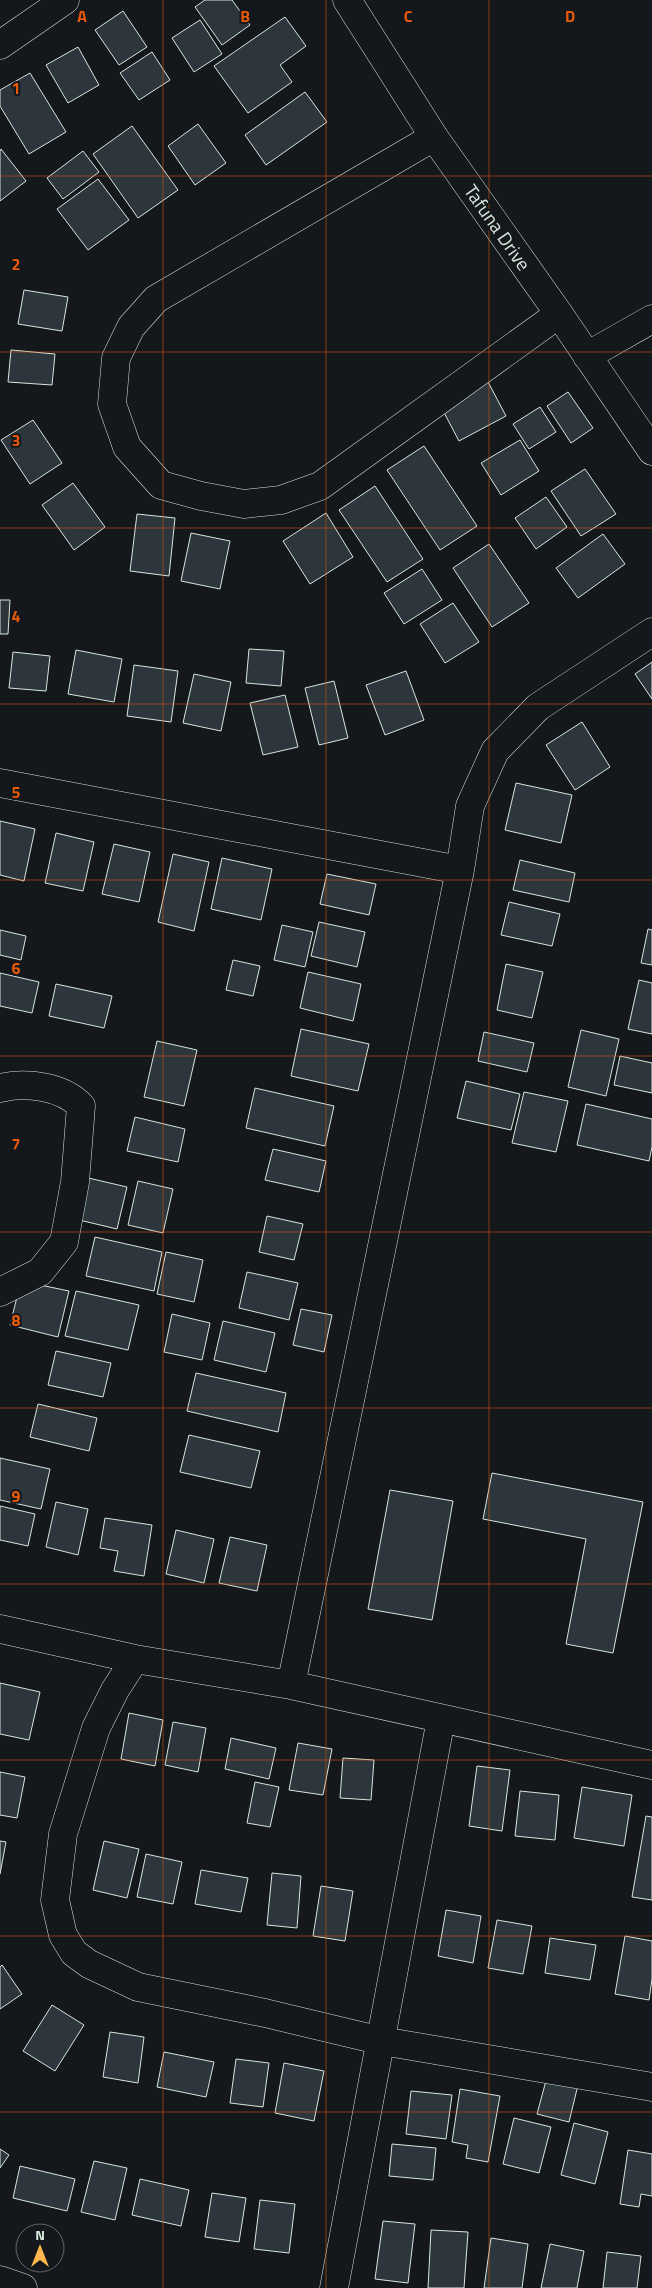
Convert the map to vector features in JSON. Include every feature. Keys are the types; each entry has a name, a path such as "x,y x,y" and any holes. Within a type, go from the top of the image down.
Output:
{"street":[{"path":"0,45 65,0"},
{"name":"Tafuna Drive","path":"347,0 434,137 559,314 652,451"},
{"path":"434,137 156,299 130,328 116,358 112,404 127,447 161,485 244,504 281,500 320,486 559,314"},
{"path":"587,356 652,319"},
{"path":"290,1685 460,870 470,806 495,751 538,707 652,632"},
{"path":"0,783 460,870"},
{"path":"0,1088 17,1084 43,1088 71,1096 81,1106 75,1182 64,1242 40,1272 0,1292"},
{"path":"0,1629 135,1658 290,1685 652,1765"},
{"path":"135,1658 115,1690 96,1728 63,1834 55,1900 63,1935 74,1953 89,1964 138,1987 265,2013 382,2041 652,2087"},
{"path":"334,2288 382,2041 441,1719"},
{"path":"0,2280 22,2288"}],"building":[{"path":"205,0 232,0 250,25 222,45 195,7"},
{"path":"123,11 147,47 119,65 95,30"},
{"path":"285,17 306,46 280,65 292,82 248,113 214,66"},
{"path":"200,20 222,54 194,72 172,38"},
{"path":"78,47 99,85 68,103 46,65"},
{"path":"152,52 170,80 139,100 120,73"},
{"path":"30,73 66,132 29,154 0,106 0,90"},
{"path":"305,92 327,122 266,165 245,135"},
{"path":"198,124 226,163 195,185 168,146"},
{"path":"132,126 178,190 138,218 93,154"},
{"path":"1,149 26,181 0,201 0,151"},
{"path":"83,151 99,172 63,199 47,178"},
{"path":"98,179 129,220 88,250 57,209"},
{"path":"24,290 68,297 62,331 18,324"},
{"path":"11,350 55,354 52,385 8,382"},
{"path":"487,380 506,416 459,441 440,405"},
{"path":"568,392 593,428 571,443 547,406"},
{"path":"540,407 556,432 529,449 513,424"},
{"path":"33,420 62,463 30,484 1,440"},
{"path":"520,440 539,471 501,495 481,463"},
{"path":"424,446 477,526 440,550 387,470"},
{"path":"585,469 616,514 581,536 551,491"},
{"path":"73,483 105,527 74,550 42,505"},
{"path":"375,486 423,559 387,582 339,510"},
{"path":"546,497 567,527 536,549 515,518"},
{"path":"326,513 353,557 310,584 283,541"},
{"path":"137,514 175,518 169,576 130,571"},
{"path":"191,533 230,541 220,589 181,581"},
{"path":"603,534 625,564 578,598 556,568"},
{"path":"489,544 529,603 492,627 453,568"},
{"path":"422,569 442,600 404,624 384,593"},
{"path":"0,600 10,600 8,634 0,634"},
{"path":"453,603 479,642 445,663 420,624"},
{"path":"249,649 284,651 281,686 246,683"},
{"path":"76,650 122,659 114,702 68,694"},
{"path":"13,652 50,656 46,691 9,688"},
{"path":"652,662 652,699 635,674"},
{"path":"134,665 178,671 171,722 127,716"},
{"path":"406,671 424,720 385,735 366,685"},
{"path":"194,674 231,682 221,731 183,723"},
{"path":"334,681 348,738 319,745 305,688"},
{"path":"285,695 298,747 263,755 250,703"},
{"path":"582,722 610,767 575,790 546,745"},
{"path":"516,783 572,795 561,843 505,830"},
{"path":"0,821 35,829 24,881 0,875"},
{"path":"56,833 94,842 83,891 45,883"},
{"path":"114,844 150,852 139,902 102,894"},
{"path":"173,854 209,862 194,931 158,922"},
{"path":"222,858 272,869 261,920 211,909"},
{"path":"520,860 575,873 569,902 513,890"},
{"path":"327,874 376,884 369,915 320,904"},
{"path":"509,902 560,914 552,946 501,935"},
{"path":"319,922 365,932 357,967 311,956"},
{"path":"282,925 313,932 305,967 274,960"},
{"path":"648,929 652,930 652,965 641,963"},
{"path":"0,930 26,936 21,960 0,955"},
{"path":"233,960 260,966 253,996 226,990"},
{"path":"506,964 543,972 532,1018 497,1010"},
{"path":"308,972 361,984 353,1021 300,1008"},
{"path":"0,973 39,982 32,1013 0,1006"},
{"path":"639,980 652,983 652,1034 628,1029"},
{"path":"56,984 112,996 104,1028 49,1016"},
{"path":"301,1029 369,1044 358,1091 291,1076"},
{"path":"581,1030 619,1039 606,1096 568,1087"},
{"path":"484,1032 534,1043 527,1072 478,1061"},
{"path":"157,1041 197,1050 184,1106 144,1097"},
{"path":"620,1056 652,1063 652,1093 614,1085"},
{"path":"466,1081 520,1094 511,1130 457,1118"},
{"path":"255,1088 334,1106 325,1146 246,1128"},
{"path":"524,1092 568,1101 556,1152 512,1143"},
{"path":"586,1104 652,1119 652,1147 649,1161 577,1145"},
{"path":"135,1117 185,1129 178,1162 127,1151"},
{"path":"273,1149 326,1161 319,1192 265,1180"},
{"path":"84,1177 127,1187 117,1229 75,1219"},
{"path":"138,1181 173,1189 163,1233 128,1225"},
{"path":"267,1216 303,1224 294,1260 259,1252"},
{"path":"95,1237 162,1252 154,1291 86,1276"},
{"path":"166,1252 203,1260 194,1302 157,1294"},
{"path":"247,1272 298,1283 289,1320 239,1308"},
{"path":"21,1281 69,1291 58,1337 10,1325"},
{"path":"76,1291 139,1305 128,1350 65,1336"},
{"path":"301,1309 332,1315 324,1352 293,1345"},
{"path":"172,1314 210,1323 202,1360 164,1352"},
{"path":"223,1321 275,1333 266,1372 214,1360"},
{"path":"56,1351 111,1363 103,1397 48,1385"},
{"path":"196,1373 286,1393 278,1432 187,1411"},
{"path":"38,1404 97,1418 89,1451 30,1437"},
{"path":"189,1435 260,1451 251,1488 180,1472"},
{"path":"0,1458 50,1469 41,1509 0,1500"},
{"path":"492,1473 643,1502 613,1653 566,1644 586,1539 483,1519"},
{"path":"390,1490 453,1501 432,1620 368,1609"},
{"path":"56,1502 88,1509 78,1555 46,1547"},
{"path":"0,1506 35,1514 28,1546 0,1540"},
{"path":"105,1518 152,1525 144,1576 114,1571 118,1551 100,1548"},
{"path":"176,1530 214,1539 204,1583 166,1574"},
{"path":"230,1537 267,1545 257,1591 219,1583"},
{"path":"0,1683 40,1692 29,1740 0,1734"},
{"path":"129,1713 163,1720 155,1766 121,1759"},
{"path":"173,1722 206,1728 198,1772 165,1765"},
{"path":"231,1738 276,1748 269,1779 225,1769"},
{"path":"298,1743 332,1749 323,1795 289,1790"},
{"path":"343,1758 374,1760 371,1800 340,1798"},
{"path":"477,1766 510,1770 502,1831 469,1826"},
{"path":"0,1772 25,1777 17,1818 0,1815"},
{"path":"255,1782 279,1787 270,1827 247,1823"},
{"path":"582,1787 632,1795 624,1846 574,1838"},
{"path":"520,1791 559,1795 555,1840 515,1836"},
{"path":"646,1816 652,1817 652,1900 632,1897"},
{"path":"0,1841 6,1842 0,1874"},
{"path":"104,1841 139,1849 127,1898 93,1890"},
{"path":"146,1854 182,1862 173,1904 137,1897"},
{"path":"201,1870 248,1878 241,1912 195,1904"},
{"path":"272,1873 301,1876 297,1928 267,1925"},
{"path":"321,1886 353,1891 345,1941 313,1936"},
{"path":"446,1910 481,1916 473,1963 438,1956"},
{"path":"497,1920 532,1926 523,1974 488,1968"},
{"path":"625,1936 652,1941 652,1979 649,2000 615,1994"},
{"path":"550,1938 596,1945 590,1980 545,1973"},
{"path":"2,1965 22,1994 0,2009 0,1967"},
{"path":"52,2005 84,2025 55,2071 23,2051"},
{"path":"110,2032 144,2037 138,2083 103,2077"},
{"path":"164,2052 214,2062 206,2097 157,2087"},
{"path":"236,2059 269,2063 263,2107 230,2103"},
{"path":"284,2063 324,2071 314,2121 275,2113"},
{"path":"547,2077 578,2085 569,2122 537,2114"},
{"path":"460,2089 500,2096 488,2162 466,2158 468,2145 452,2142"},
{"path":"411,2091 452,2095 446,2139 406,2134"},
{"path":"514,2118 551,2127 539,2173 503,2164"},
{"path":"574,2123 608,2132 595,2184 561,2175"},
{"path":"392,2144 436,2148 433,2180 389,2176"},
{"path":"0,2149 9,2155 0,2168"},
{"path":"628,2150 652,2154 652,2196 641,2194 639,2207 620,2204"},
{"path":"94,2161 127,2168 115,2220 81,2212"},
{"path":"20,2166 75,2179 67,2211 13,2198"},
{"path":"140,2179 189,2190 181,2226 132,2215"},
{"path":"212,2193 246,2198 239,2242 205,2237"},
{"path":"260,2200 295,2204 289,2253 254,2249"},
{"path":"383,2221 415,2224 408,2283 375,2279"},
{"path":"431,2230 468,2232 464,2288 428,2288"},
{"path":"491,2238 528,2244 522,2288 484,2288"},
{"path":"550,2244 584,2251 577,2288 541,2288"},
{"path":"607,2252 641,2256 637,2288 603,2288"}]}
